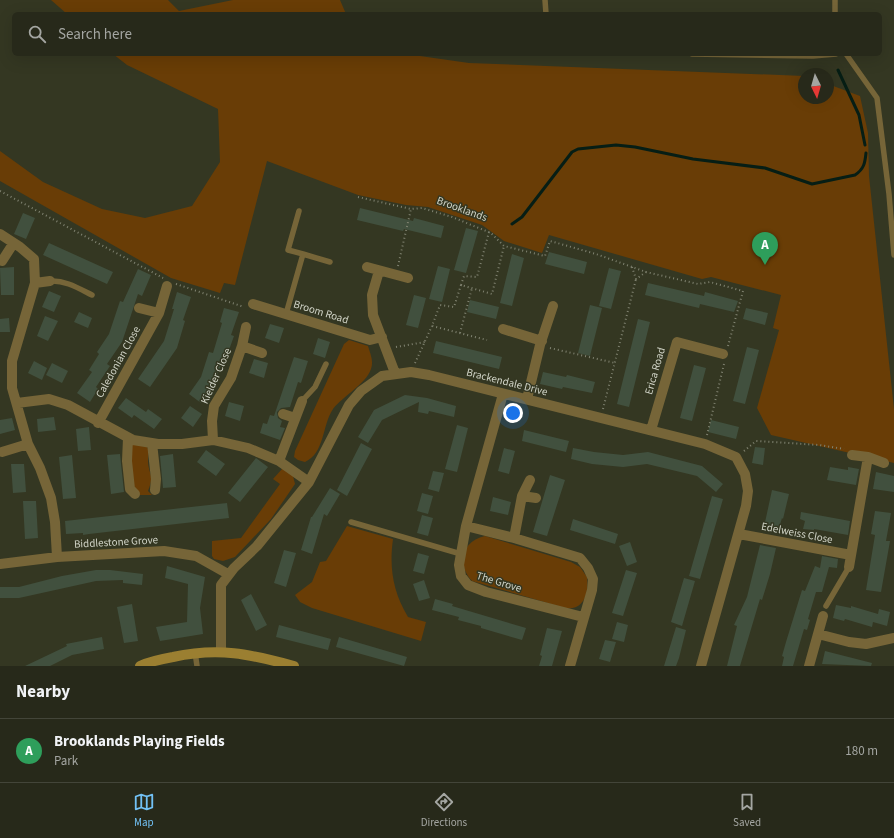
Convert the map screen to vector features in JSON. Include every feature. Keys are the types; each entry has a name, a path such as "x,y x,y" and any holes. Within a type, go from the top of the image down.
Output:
{"street":[{"path":"0,234 13,244 20,246 34,259 35,283 12,361 12,388 28,444 40,468 51,498 55,522 57,557"},
{"path":"2,261 13,244"},
{"path":"367,267 408,278"},
{"path":"379,271 372,295 373,315 395,373"},
{"path":"35,283 50,281"},
{"name":"Caledonian Close","path":"98,423 159,314 168,286"},
{"name":"Broom Road","path":"253,304 370,340 382,337"},
{"path":"527,399 541,343 553,306"},
{"path":"139,308 159,314"},
{"name":"Kielder Close","path":"213,440 212,421 214,406 231,378 242,346 246,327"},
{"path":"503,329 541,343"},
{"name":"Erica Road","path":"651,430 676,342 725,355"},
{"name":"Kielder Close","path":"242,346 262,353"},
{"name":"Brackendale Drive","path":"221,651 221,585 228,574 257,546 309,482 349,405 361,391 382,376 395,373 412,372 429,375 705,444 736,457"},
{"name":"The Grove","path":"504,394 466,526 458,565 461,576 468,585 486,592 583,617"},
{"path":"17,403 49,399 68,405 98,423 128,438 152,443 182,444 213,440 248,448 279,461 309,482"},
{"path":"279,461 302,401"},
{"path":"283,414 295,418"},
{"path":"128,438 127,461 130,489 135,494"},
{"path":"152,443 152,457 156,479 155,490"},
{"path":"1,452 28,444"},
{"path":"850,452 884,463"},
{"path":"701,666 739,534 748,491 745,474 736,457"},
{"path":"849,567 868,457"},
{"path":"514,538 522,496 530,480"},
{"path":"522,496 536,498"},
{"path":"466,526 514,538 580,558 588,568 593,579 592,590 570,666"},
{"name":"Edelweiss Close","path":"739,534 851,556"},
{"name":"Biddlestone Grove","path":"0,564 57,557 164,551 196,556 228,574"},
{"path":"809,666 823,616"},
{"path":"818,634 849,642 866,644 894,638"},
{"path":"140,666 148,662 195,652 221,651 254,656 294,666"}],"lane":[{"path":"545,0 546,12"},
{"path":"835,12 836,0"},
{"path":"847,56 877,98 890,194 894,254"},
{"path":"299,211 288,250 330,262"},
{"path":"286,314 303,254"},
{"path":"50,281 68,283 92,295"},
{"path":"302,401 315,387 326,364"},
{"path":"351,522 460,554"},
{"path":"826,606 849,567"},
{"path":"195,652 197,666"}],"path":[{"path":"0,191 169,281 248,308 253,304"},
{"name":"Brooklands","path":"358,197 411,209 422,208 452,217 489,232 504,246 545,256 550,241 596,254 646,272 698,284 710,282 742,291 725,355 705,444"},
{"path":"396,275 411,209"},
{"path":"412,372 440,305 454,307 464,276 477,277 489,232"},
{"path":"461,286 492,294 504,246"},
{"path":"600,418 636,279 632,267"},
{"path":"636,279 646,272"},
{"path":"460,333 472,288"},
{"path":"432,326 486,340"},
{"path":"387,349 424,342"},
{"path":"541,343 615,363"},
{"path":"736,457 756,441 819,444 850,452"}],"shaded area":[{"path":"51,0 168,0 179,11 233,0 340,0 345,12 65,12"},
{"path":"116,56 420,56 469,63 798,76 798,104 834,104 834,86 860,96 868,133 869,176 894,409 894,463 771,435 757,408 779,330 773,328 781,295 711,277 702,279 549,235 542,253 504,241 482,225 428,207 406,205 358,195 267,161 235,285 224,283 220,293 171,278 0,181 0,151 43,182 102,209 145,218 192,206 220,162 218,109 127,65"},
{"path":"349,340 368,346 372,360 371,369 364,380 333,409 316,452 305,462 298,460 294,457 295,451 344,344"},
{"path":"129,443 147,447 148,449 148,465 151,481 148,491 152,495 139,495 134,489"},
{"path":"282,469 285,469 293,476 295,484 271,519 235,557 223,561 214,559 212,556 212,541 241,538 280,484 273,479"},
{"path":"347,526 393,539 393,580 403,608 408,617 426,622 421,641 312,608 300,602 295,595 312,582 320,562 326,561"},
{"path":"485,536 571,562 580,567 587,577 587,589 584,600 577,607 565,608 472,581 464,568 464,554 471,543"}],"building":[{"path":"360,208 413,221 414,218 444,226 441,238 357,220"},
{"path":"23,213 35,218 26,239 14,234"},
{"path":"466,228 478,231 466,273 454,270"},
{"path":"49,243 113,272 107,284 43,255"},
{"path":"549,252 587,262 584,274 545,264"},
{"path":"512,254 524,258 512,306 500,303"},
{"path":"438,266 450,269 442,302 429,299"},
{"path":"14,267 14,295 1,295 0,268"},
{"path":"609,268 621,271 611,309 599,306"},
{"path":"138,269 151,275 142,296 138,294 122,342 107,364 110,366 96,387 98,389 90,402 77,393 92,372 89,370 99,354 97,352 109,334 120,301 123,302"},
{"path":"648,283 704,296 705,292 738,301 734,312 700,304 699,308 645,295"},
{"path":"49,291 61,296 54,312 42,307"},
{"path":"177,292 191,297 183,320 185,321 177,348 150,387 138,379 164,341 174,309 172,309"},
{"path":"414,295 426,298 418,328 406,325"},
{"path":"470,300 499,307 496,319 467,312"},
{"path":"590,305 602,308 590,356 578,353"},
{"path":"224,308 239,312 231,335 234,336 229,350 226,349 215,383 201,403 189,394 201,377 209,352 213,353 222,323 220,322"},
{"path":"746,308 768,313 765,325 743,319"},
{"path":"79,312 92,318 88,328 74,322"},
{"path":"45,316 58,321 48,341 37,336"},
{"path":"9,318 10,332 0,332 0,319"},
{"path":"638,319 650,322 629,407 617,404"},
{"path":"270,324 284,328 279,343 265,338"},
{"path":"318,338 330,342 325,358 313,354"},
{"path":"436,341 502,357 499,369 433,353"},
{"path":"747,347 759,350 745,404 733,401"},
{"path":"294,357 308,361 301,383 298,382 290,407 281,408 277,412 278,418 282,421 280,427 285,428 280,440 260,433 263,423 267,424 270,415 274,416"},
{"path":"254,359 268,363 264,378 249,373"},
{"path":"34,361 47,368 42,380 28,373"},
{"path":"52,363 68,371 62,383 46,375"},
{"path":"694,365 706,368 692,421 680,418"},
{"path":"543,372 566,377 567,375 595,382 592,393 540,384"},
{"path":"405,395 427,398 456,406 454,417 429,411 428,414 418,412 419,402 382,420 368,443 358,437 374,410"},
{"path":"126,398 146,412 148,409 162,419 154,429 134,415 132,418 118,408"},
{"path":"229,402 244,406 240,421 225,416"},
{"path":"190,406 202,414 193,427 181,418"},
{"path":"54,417 56,430 38,432 37,419"},
{"path":"12,418 15,430 0,434 0,420"},
{"path":"711,420 739,427 736,439 708,432"},
{"path":"457,425 468,428 457,472 445,469"},
{"path":"89,427 91,450 78,451 76,429"},
{"path":"524,430 569,441 566,452 522,441"},
{"path":"361,443 372,449 347,496 337,490"},
{"path":"755,447 765,448 763,465 752,463"},
{"path":"504,448 515,451 509,474 498,471"},
{"path":"573,448 623,455 648,452 702,466 723,484 716,492 697,476 647,464 623,467 592,464 571,459"},
{"path":"206,450 225,464 216,476 197,462"},
{"path":"120,454 124,492 111,494 107,455"},
{"path":"173,454 176,487 163,488 160,456"},
{"path":"72,455 76,498 63,499 59,457"},
{"path":"256,458 268,467 240,502 228,493"},
{"path":"11,464 24,464 26,492 13,493"},
{"path":"830,467 848,470 848,467 859,469 856,485 827,480"},
{"path":"433,471 444,473 439,492 428,489"},
{"path":"876,472 894,476 894,492 873,489"},
{"path":"550,475 565,480 547,536 533,532"},
{"path":"330,488 340,494 327,516 324,514 312,554 301,550 311,517"},
{"path":"772,490 789,494 783,519 782,518 778,531 764,527"},
{"path":"422,493 433,496 428,514 417,511"},
{"path":"712,496 723,499 700,579 689,576"},
{"path":"493,497 511,502 508,515 490,511"},
{"path":"23,501 36,501 38,538 25,539"},
{"path":"227,503 229,518 83,535 83,533 66,534 65,521"},
{"path":"875,511 891,513 886,541 890,541 881,592 866,590 875,535 871,534"},
{"path":"801,512 850,521 848,535 814,529 803,529 805,521 800,519"},
{"path":"422,515 433,518 428,536 417,533"},
{"path":"573,519 618,534 615,544 570,530"},
{"path":"630,542 637,562 627,566 619,546"},
{"path":"760,545 776,548 770,574 762,600 760,599 740,666 727,666 737,626 734,625 747,597"},
{"path":"284,550 296,553 286,587 274,583"},
{"path":"418,553 429,556 424,574 413,571"},
{"path":"822,556 838,559 837,568 829,567 822,592 816,592 808,619 810,620 807,630 804,629 793,666 782,666 784,657 782,656 802,590 805,591 815,566 820,568"},
{"path":"167,566 205,577 200,608 203,634 160,641 156,627 187,622 188,584 165,578"},
{"path":"96,570 143,574 142,585 123,583 123,580 96,581 19,598 0,598 0,587 19,587 62,576"},
{"path":"626,570 637,573 623,616 612,613"},
{"path":"684,578 695,581 682,626 671,622"},
{"path":"424,580 430,598 419,601 413,584"},
{"path":"251,594 267,625 256,631 241,600"},
{"path":"435,599 453,604 452,606 526,628 522,640 458,620 459,617 432,610"},
{"path":"132,604 138,641 124,643 117,607"},
{"path":"836,605 851,608 851,606 878,614 879,609 890,612 887,626 873,622 872,627 845,619 844,621 833,618"},
{"path":"617,622 628,625 624,642 612,639"},
{"path":"279,625 331,639 328,650 276,637"},
{"path":"676,627 686,630 679,658 676,666 664,666"},
{"path":"547,628 562,631 552,666 539,666 542,656 540,655"},
{"path":"102,637 104,649 72,655 50,666 25,666 67,646 66,644"},
{"path":"339,637 407,657 404,666 336,647"},
{"path":"605,640 616,642 610,662 599,659"},
{"path":"825,651 872,663 871,666 822,664"}],"waterway":[{"path":"838,70 859,115 865,145"},
{"path":"512,224 522,217 572,152 578,149 616,145 635,147 693,159 765,168 812,184 855,175 864,166 866,153"}],"place":[{"name":"Brooklands Playing Fields","path":"765,265"}]}
